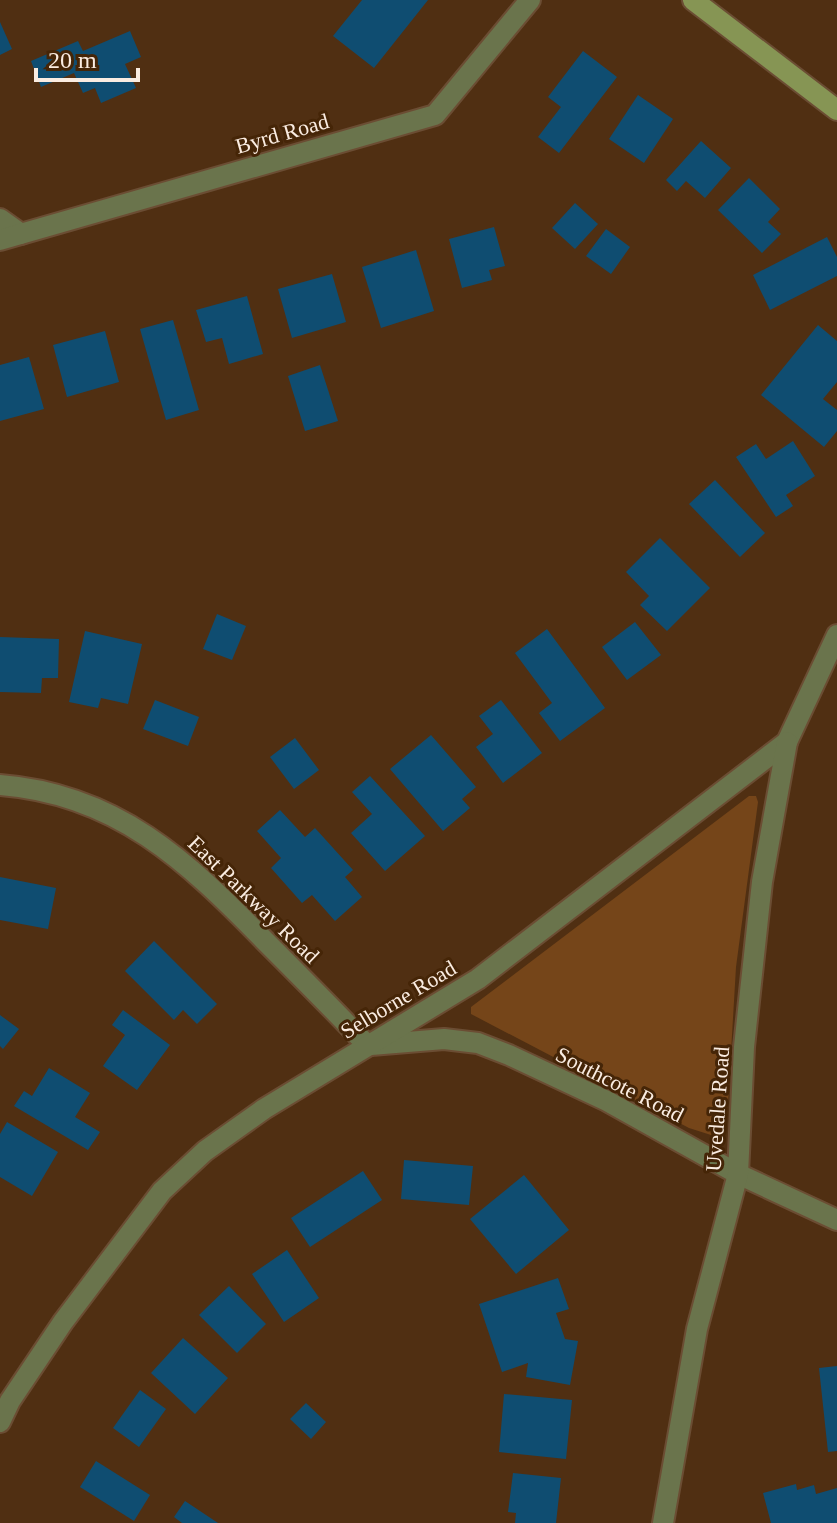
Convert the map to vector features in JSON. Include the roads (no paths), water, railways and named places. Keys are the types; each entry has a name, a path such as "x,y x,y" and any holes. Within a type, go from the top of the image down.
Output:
{"street":[{"name":"Byrd Road","path":"0,240 435,115 530,0"},
{"path":"693,0 837,110"},
{"path":"0,219 21,234"},
{"name":"Selborne Road","path":"0,1422 10,1401 63,1322 162,1191 205,1151 264,1109 478,979 787,742 837,635"},
{"name":"Uvedale Road","path":"663,1523 697,1329 738,1174 744,1047 762,882 787,742"},
{"name":"East Parkway Road","path":"0,785 28,787 75,799 127,822 164,845 201,875 367,1045"},
{"name":"Southcote Road","path":"367,1045 444,1039 478,1043 607,1101 738,1174 837,1220"}]}
